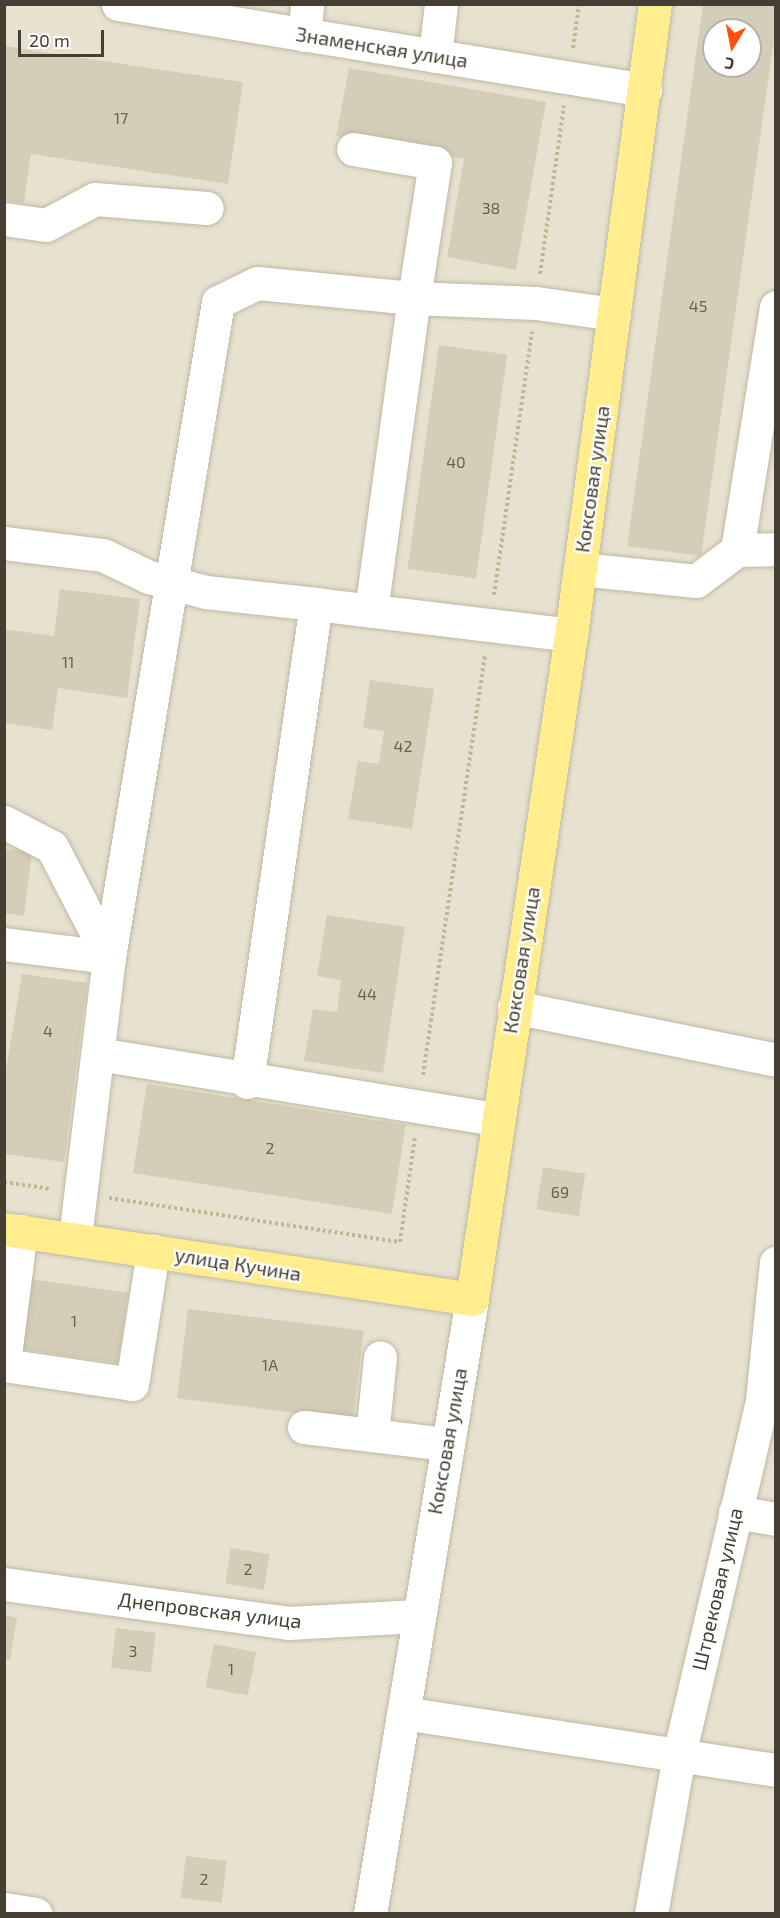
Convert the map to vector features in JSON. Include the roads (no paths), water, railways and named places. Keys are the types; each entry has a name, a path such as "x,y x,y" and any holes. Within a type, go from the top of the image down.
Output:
{"main road":[{"name":"Коксовая улица","path":"472,1299 497,1119 571,635 655,4"},
{"name":"улица Кучина","path":"13,1230 472,1299"}],"street":[{"name":"Знаменская улица","path":"118,4 306,20 435,56 645,90"},
{"path":"435,56 441,4"},
{"path":"353,149 435,164 371,611"},
{"path":"4,219 46,225 95,199 207,208"},
{"path":"75,1239 109,957 175,584 218,302 257,283 414,298 536,303 615,314"},
{"path":"737,550 776,307"},
{"path":"4,543 103,555 175,584 316,604 571,635"},
{"path":"580,569 696,582 737,550 776,549"},
{"path":"248,1082 316,604"},
{"path":"4,822 52,847 109,957"},
{"path":"4,944 109,957"},
{"path":"514,1007 776,1060"},
{"path":"98,1054 248,1082 497,1119"},
{"path":"13,1230 4,1364 132,1384 153,1251"},
{"name":"Штрековая улица","path":"651,1914 679,1755 762,1400 776,1263"},
{"name":"Коксовая улица","path":"370,1914 417,1616 472,1299"},
{"path":"372,1435 380,1357"},
{"path":"304,1427 447,1444"},
{"path":"735,1512 776,1519"},
{"name":"Днепровская улица","path":"4,1584 288,1623 417,1616"},
{"path":"403,1713 776,1770"},
{"path":"4,1909 36,1914"}]}
